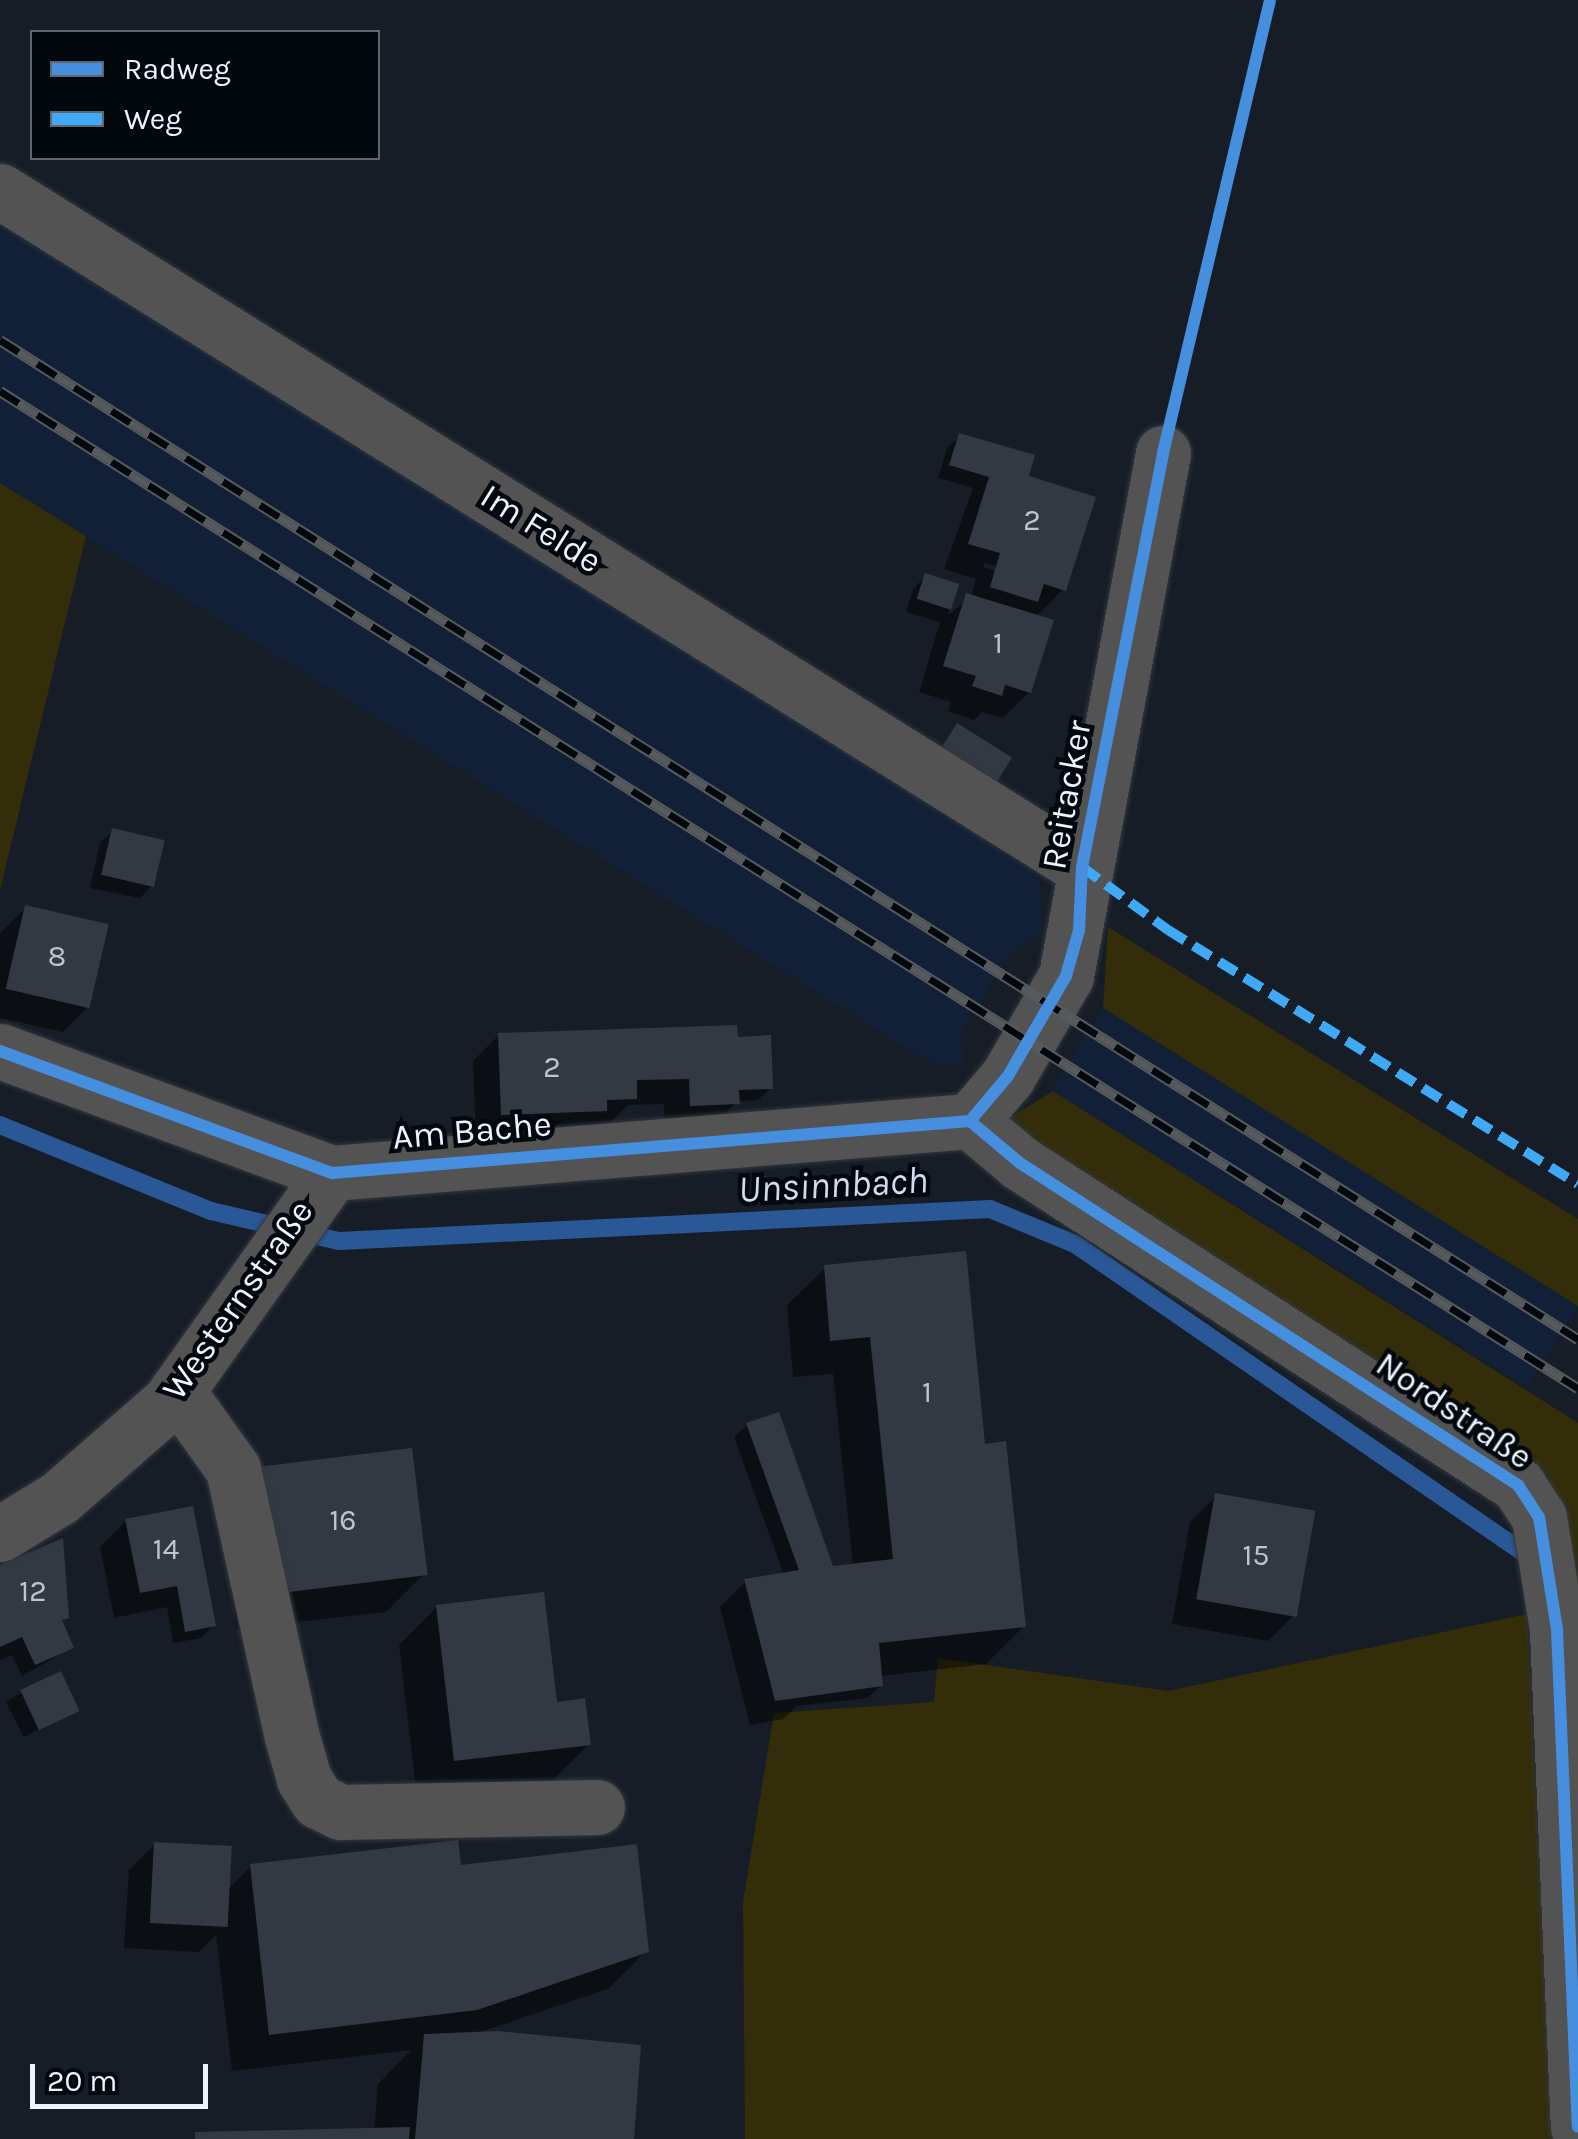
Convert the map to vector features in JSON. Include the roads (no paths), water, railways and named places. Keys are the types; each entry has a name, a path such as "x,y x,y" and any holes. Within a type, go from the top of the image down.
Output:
{"street":[{"name":"Im Felde","path":"0,191 1082,867"},
{"name":"Reitacker","path":"970,1121 1008,1076 1066,976 1078,930 1082,867 1163,453"},
{"name":"Am Bache","path":"0,1051 320,1186 970,1121"},
{"name":"Nordstraße","path":"970,1121 1020,1163 1518,1485 1539,1517 1557,1630 1578,2127"},
{"name":"Westernstraße","path":"0,1534 59,1498 176,1391 320,1186"},
{"path":"176,1391 233,1469 292,1737 304,1779 318,1800 341,1812 598,1807"}],"waterway":[{"name":"Unsinnbach","path":"0,1125 211,1211 339,1241 990,1209 1075,1244 1537,1562"}],"railway":[{"path":"0,340 1578,1339"},
{"path":"0,391 1578,1388"}]}
